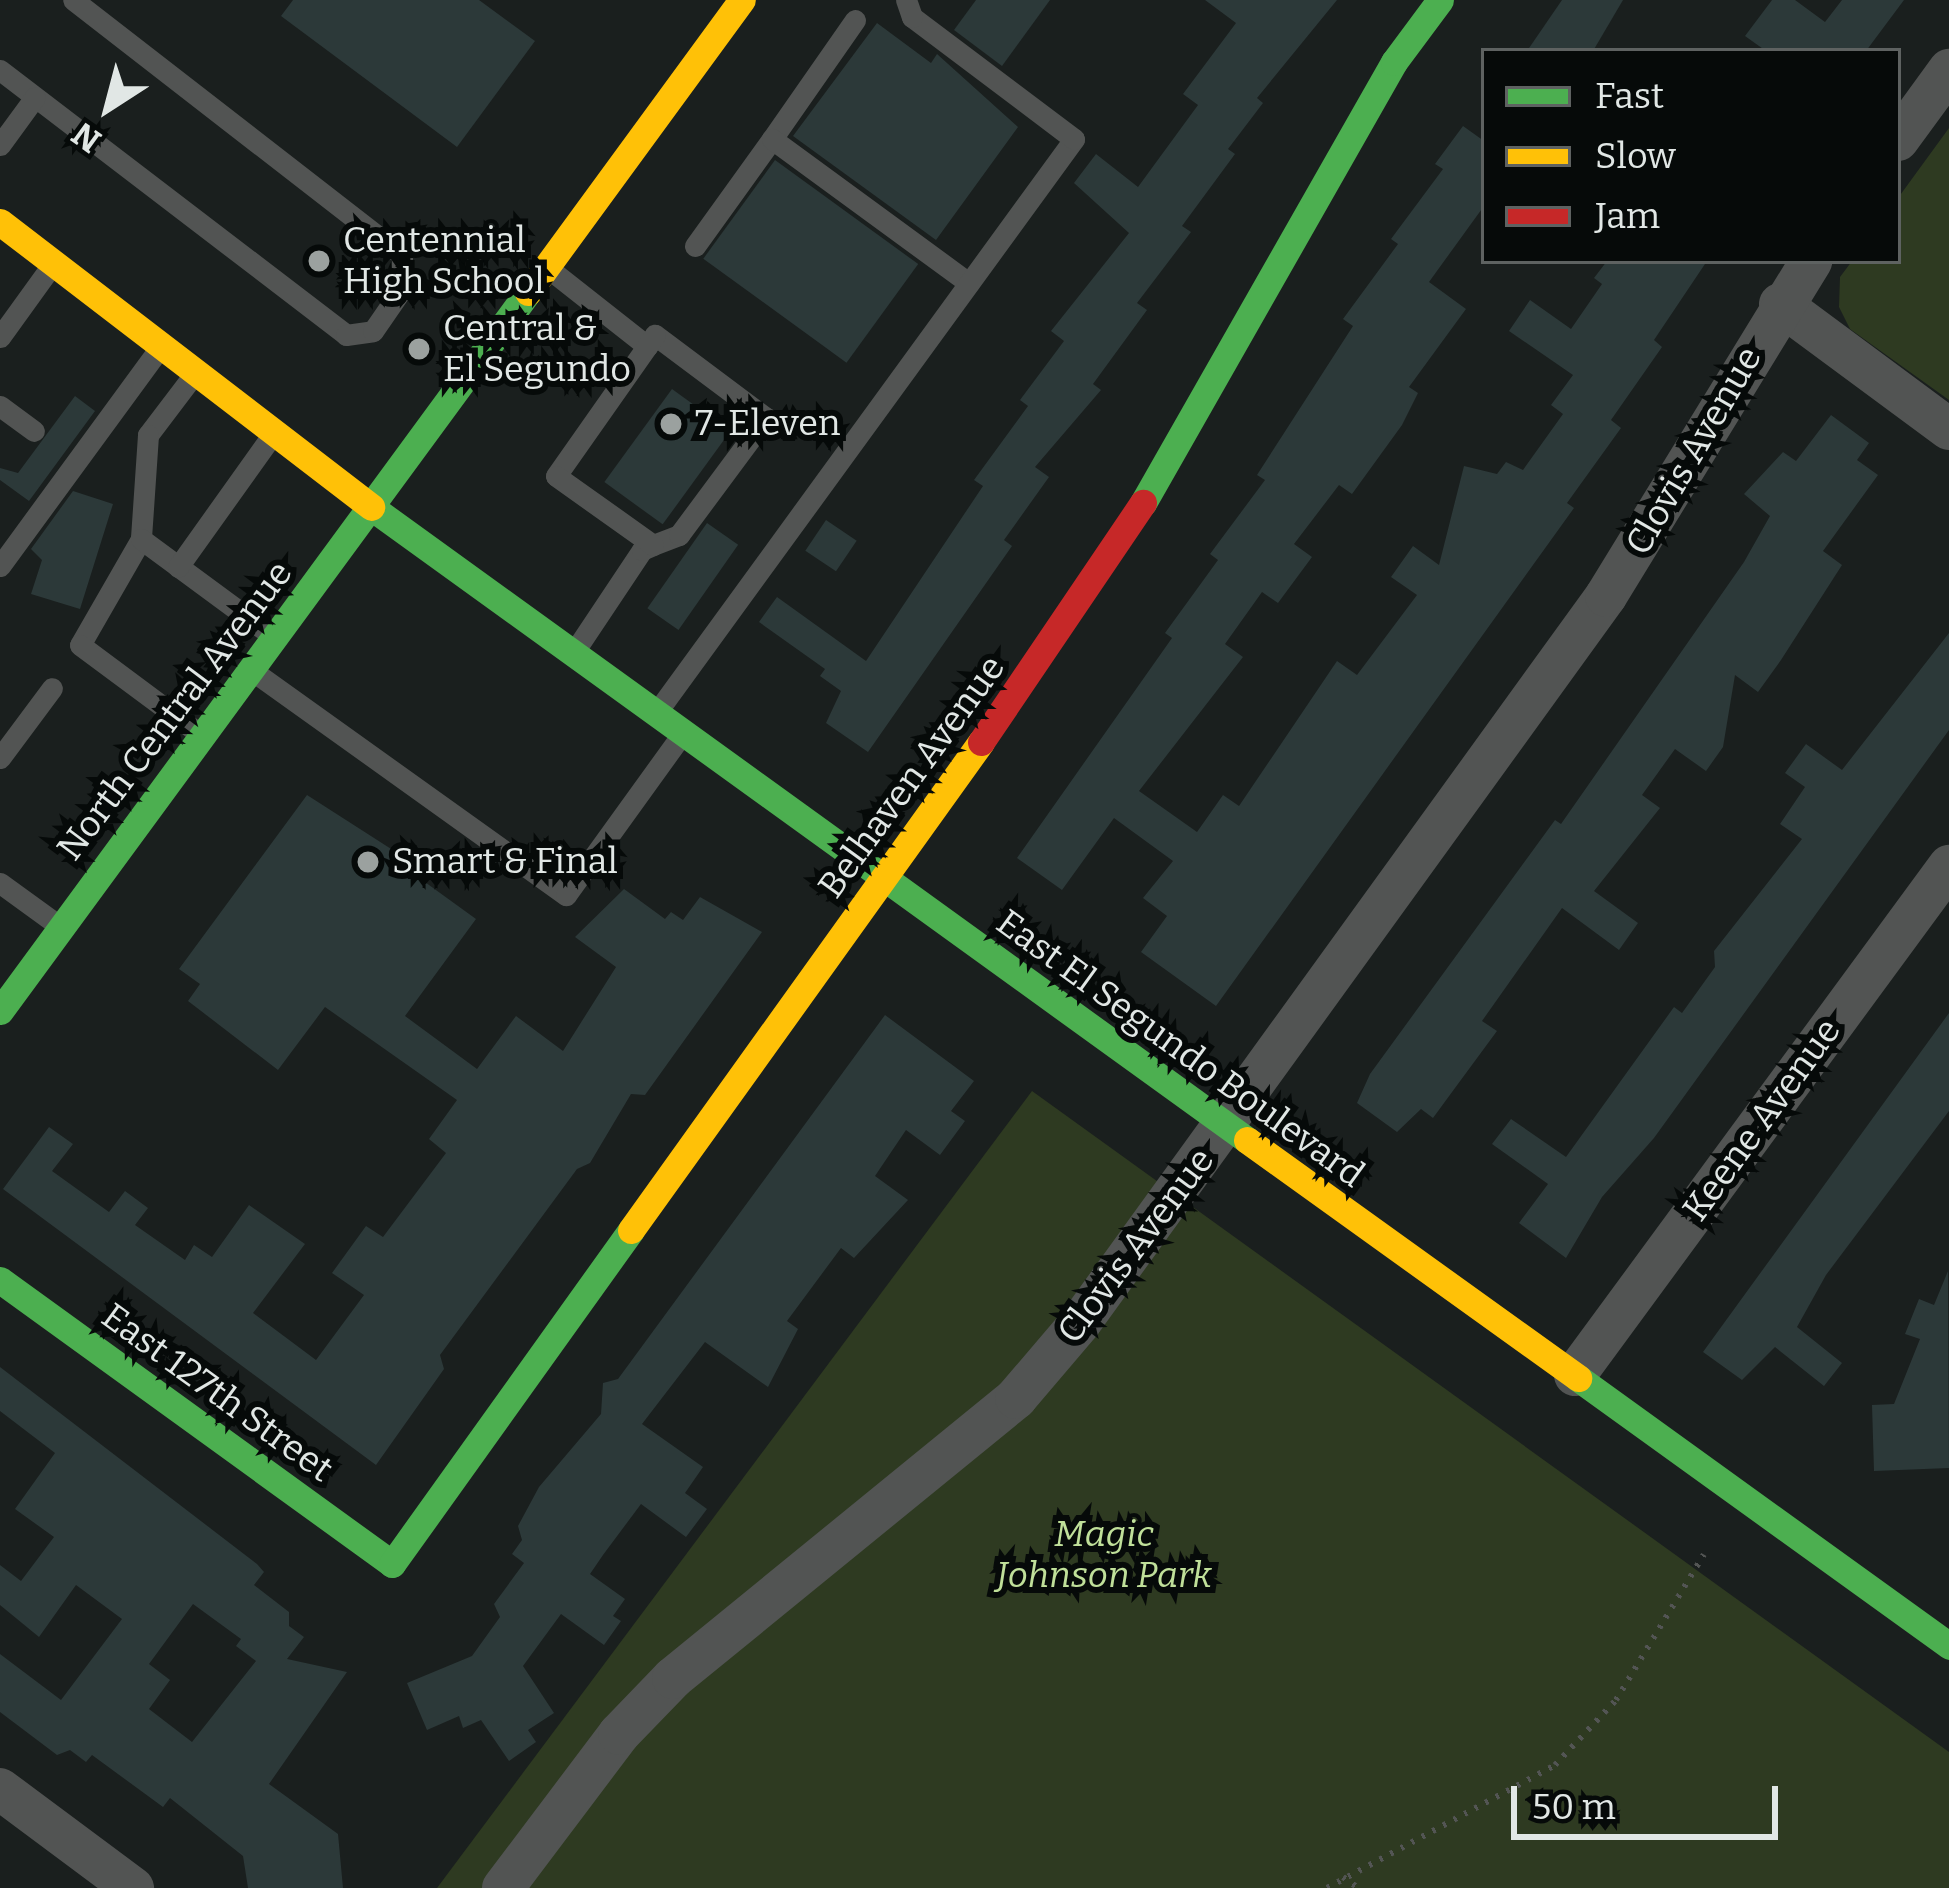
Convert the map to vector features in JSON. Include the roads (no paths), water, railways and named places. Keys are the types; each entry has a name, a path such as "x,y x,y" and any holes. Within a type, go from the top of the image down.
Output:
{"main road":[{"name":"North Central Avenue","path":"0,1012 742,0"},
{"name":"Belhaven Avenue","path":"392,1564 1111,560 1394,62 1440,0"},
{"name":"East El Segundo Boulevard","path":"0,222 572,655 1949,1646"},
{"name":"East 127th Street","path":"0,1280 392,1564"}],"street":[{"path":"1901,136 1949,70"},
{"name":"Clovis Avenue","path":"503,1888 619,1734 674,1678 1016,1398 1226,1128 1654,526 1780,304 1809,264"},
{"path":"1780,304 1949,429"},
{"name":"Keene Avenue","path":"1575,1375 1949,866"},
{"path":"0,1790 133,1888"}],"lane":[{"path":"0,70 346,335 373,331 396,303 405,274 390,243 73,0"},
{"path":"655,715 1074,140 911,17 906,0"},
{"path":"695,246 855,20"},
{"path":"0,146 35,98"},
{"path":"772,139 969,283"},
{"path":"0,337 54,262"},
{"path":"547,267 646,346"},
{"path":"572,655 642,550 679,535 766,418 655,335 556,476 653,545"},
{"path":"0,566 161,346"},
{"path":"196,373 148,435 141,539 80,645 203,736"},
{"path":"0,406 34,431"},
{"path":"178,567 274,433"},
{"path":"141,539 275,638"},
{"path":"252,670 566,895 682,734"},
{"path":"0,758 52,688"},
{"path":"0,883 60,927"}],"place":[{"name":"Centennial High School","path":"319,261"},
{"name":"Central & El Segundo","path":"419,349"},
{"name":"7-Eleven","path":"671,424"},
{"name":"Smart & Final","path":"368,862"}],"park label":[{"name":"Magic Johnson Park","path":"1104,1554"}]}
